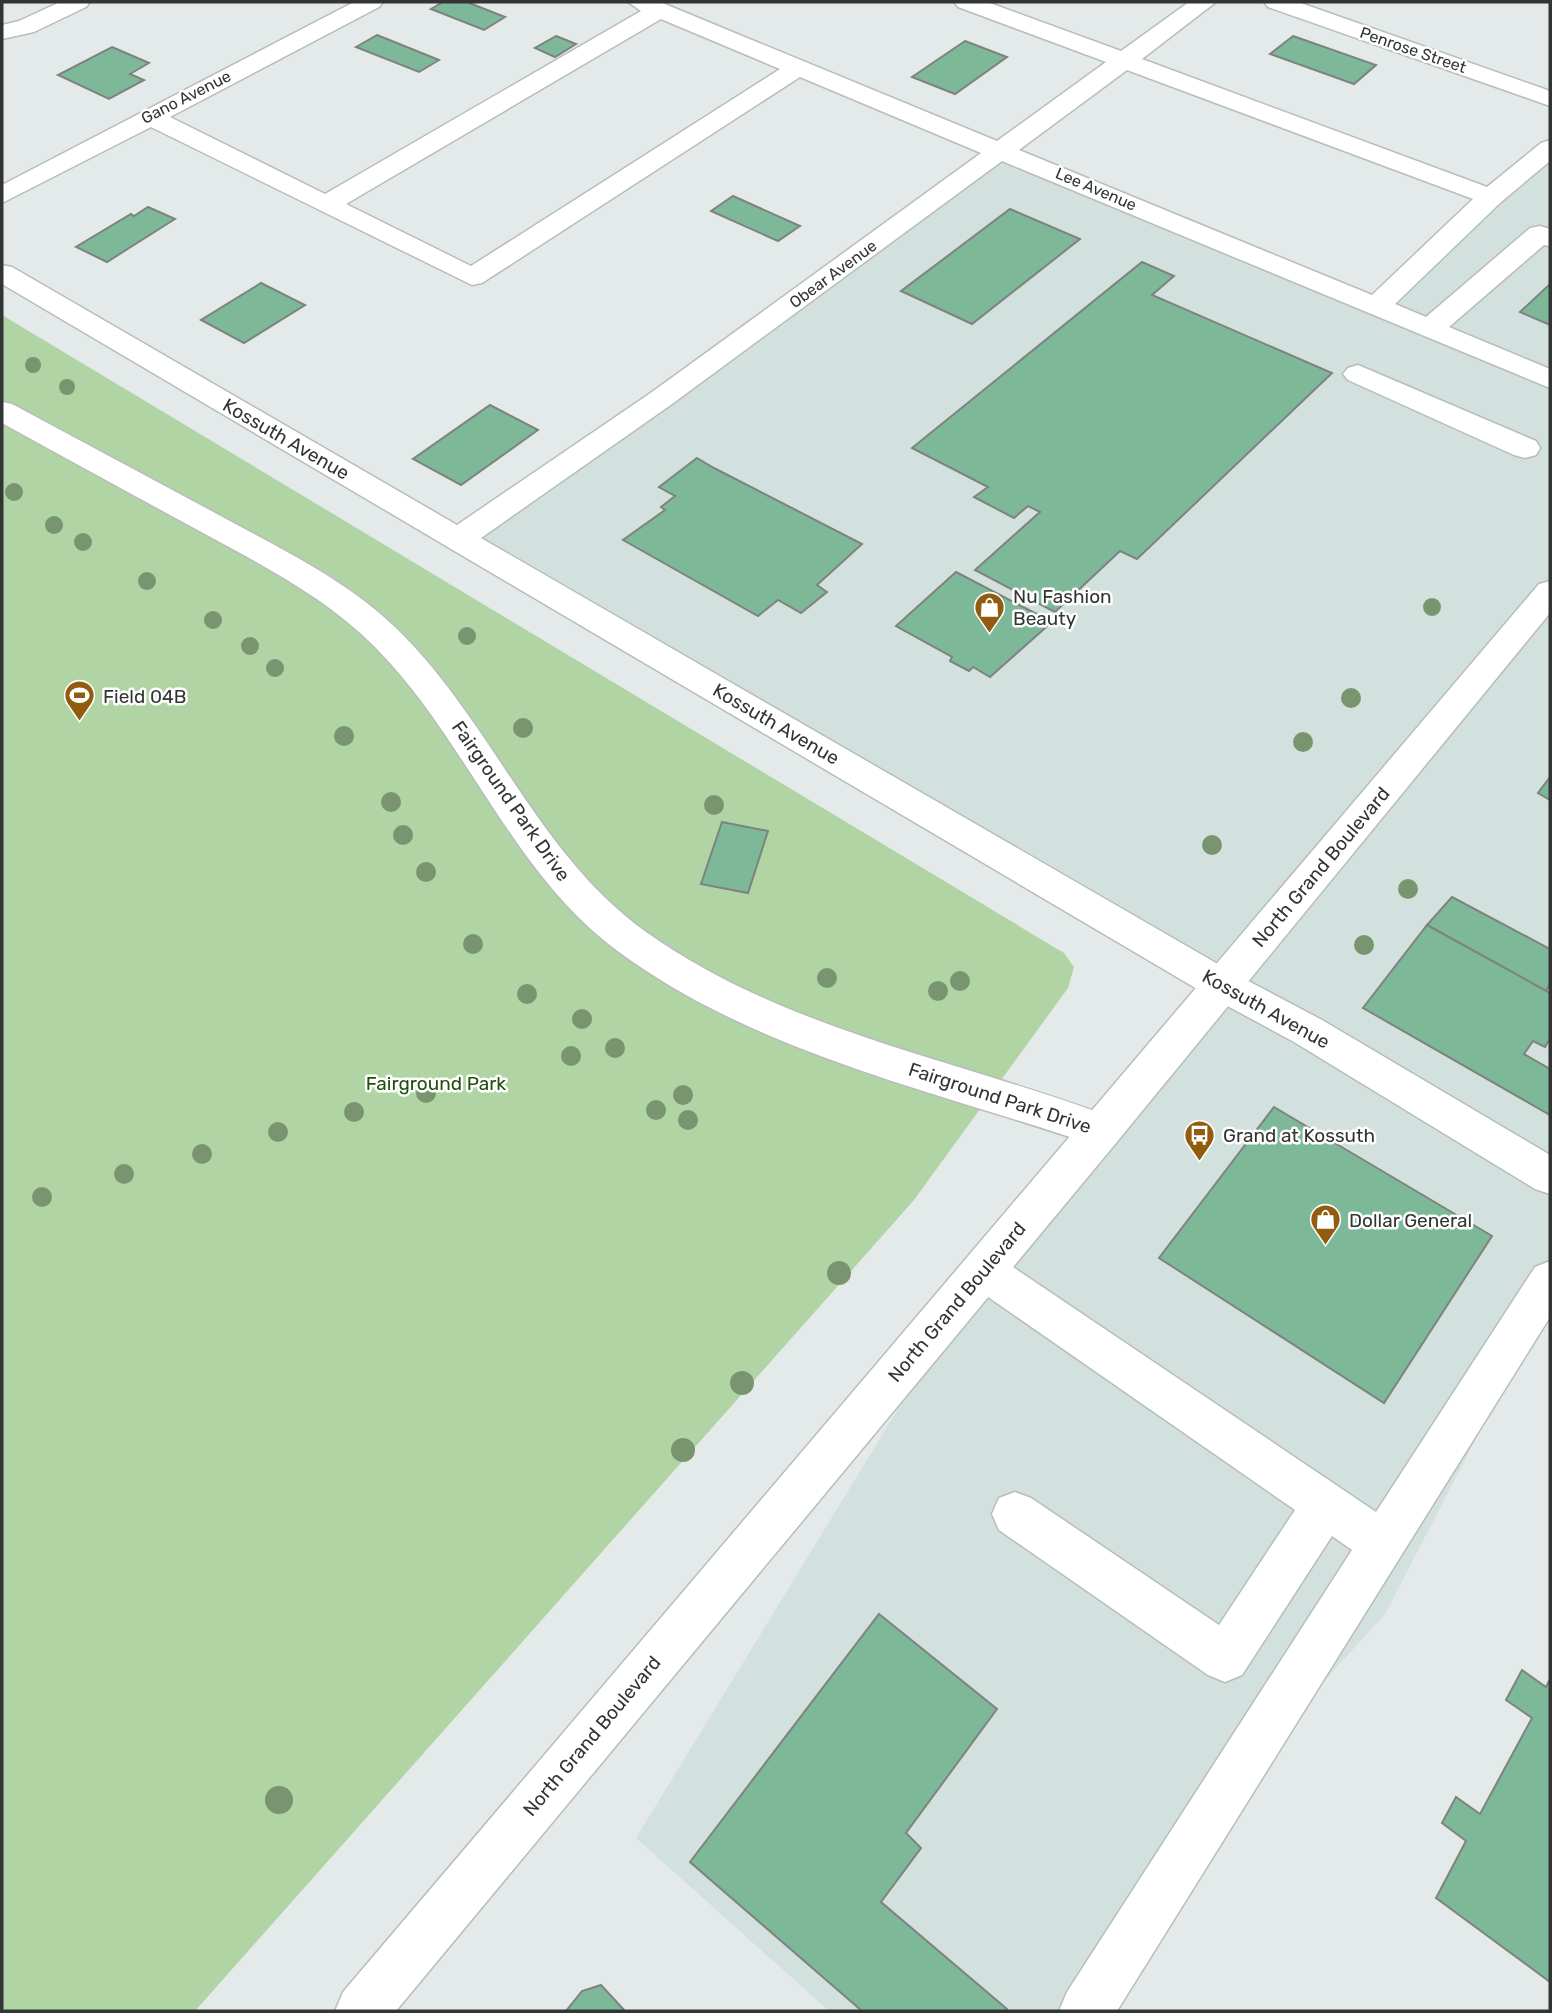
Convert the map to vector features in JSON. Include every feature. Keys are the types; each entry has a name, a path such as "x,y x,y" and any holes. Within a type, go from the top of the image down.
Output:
{"street":[{"path":"2,32 26,27 78,2"},
{"name":"Gano Avenue","path":"2,195 372,2"},
{"path":"967,2 1491,197"},
{"name":"Obear Avenue","path":"458,539 662,397 1204,2"},
{"name":"Penrose Street","path":"1276,2 1550,99"},
{"path":"326,204 650,6"},
{"name":"Lee Avenue","path":"650,6 1003,150 1550,379"},
{"path":"1344,26 1365,9"},
{"path":"149,117 472,276 799,66"},
{"path":"1377,306 1491,197 1550,148"},
{"path":"1430,328 1540,234 1550,238"},
{"name":"Kossuth Avenue","path":"2,273 1222,985 1308,1031 1550,1176"},
{"path":"1357,374 1525,448"},
{"name":"Fairground Park Drive","path":"2,411 290,567 340,600 385,636 425,680 568,884 609,923 660,960 723,996 810,1034 935,1078 1035,1106 1102,1131"},
{"name":"North Grand Boulevard","path":"362,2011 1222,985 1546,605"},
{"path":"983,1270 1383,1544"},
{"path":"1086,2011 1550,1280"},
{"path":"1015,1514 1225,1658 1325,1504"}],"shaded area":[{"path":"1003,150 1377,306 1550,150 1550,1296 1385,1614 1256,1756 1089,2011 829,2011 636,1838 983,1270 1221,985 458,539"}],"green space":[{"name":"Fairground Park","path":"2,315 1064,953 1074,967 1068,988 914,1200 195,2011 2,2011"}],"building":[{"path":"443,2 467,2 505,17 484,30 431,9"},
{"path":"377,35 439,60 419,72 356,47"},
{"path":"556,36 576,44 555,57 535,48"},
{"path":"1293,36 1376,65 1354,84 1270,54"},
{"path":"965,41 1007,57 955,94 912,77"},
{"path":"112,47 149,63 130,74 144,80 109,99 58,75"},
{"path":"733,196 800,226 778,241 711,211"},
{"path":"148,207 175,219 107,262 76,247 131,214 134,216"},
{"path":"1010,209 1080,239 972,324 901,291"},
{"path":"1142,262 1174,276 1152,295 1332,373 1137,559 1120,551 1055,612 975,570 1040,512 1028,506 1014,518 974,497 988,487 912,448"},
{"path":"261,283 305,305 244,343 201,320"},
{"path":"1550,284 1550,325 1520,312"},
{"path":"490,405 538,430 461,485 413,459"},
{"path":"697,458 862,544 817,585 827,592 801,613 778,600 758,616 623,540 665,510 661,507 675,496 659,487"},
{"path":"956,572 1052,622 990,677 973,667 969,671 950,661 952,657 896,626"},
{"path":"1550,777 1550,800 1538,793"},
{"path":"722,822 768,831 748,893 701,884"},
{"path":"1452,897 1550,949 1550,984 1546,991 1427,925"},
{"path":"1427,925 1550,993 1550,1039 1545,1047 1533,1041 1524,1054 1550,1069 1550,1115 1363,1008"},
{"name":"Dollar General","path":"1274,1107 1492,1236 1384,1403 1159,1258"},
{"path":"879,1614 997,1709 906,1833 921,1848 881,1902 1007,2009 1005,2011 862,2011 690,1862"},
{"path":"1522,1670 1546,1687 1550,1679 1550,1982 1436,1898 1466,1841 1442,1823 1456,1797 1480,1814 1532,1718 1506,1700"},
{"path":"601,1985 625,2011 566,2011 582,1991"}],"place":[{"name":"Nu Fashion Beauty","path":"990,634"},
{"name":"Field 04B","path":"80,723"},
{"name":"Grand at Kossuth","path":"1200,1162"},
{"name":"Dollar General","path":"1326,1247"}]}
